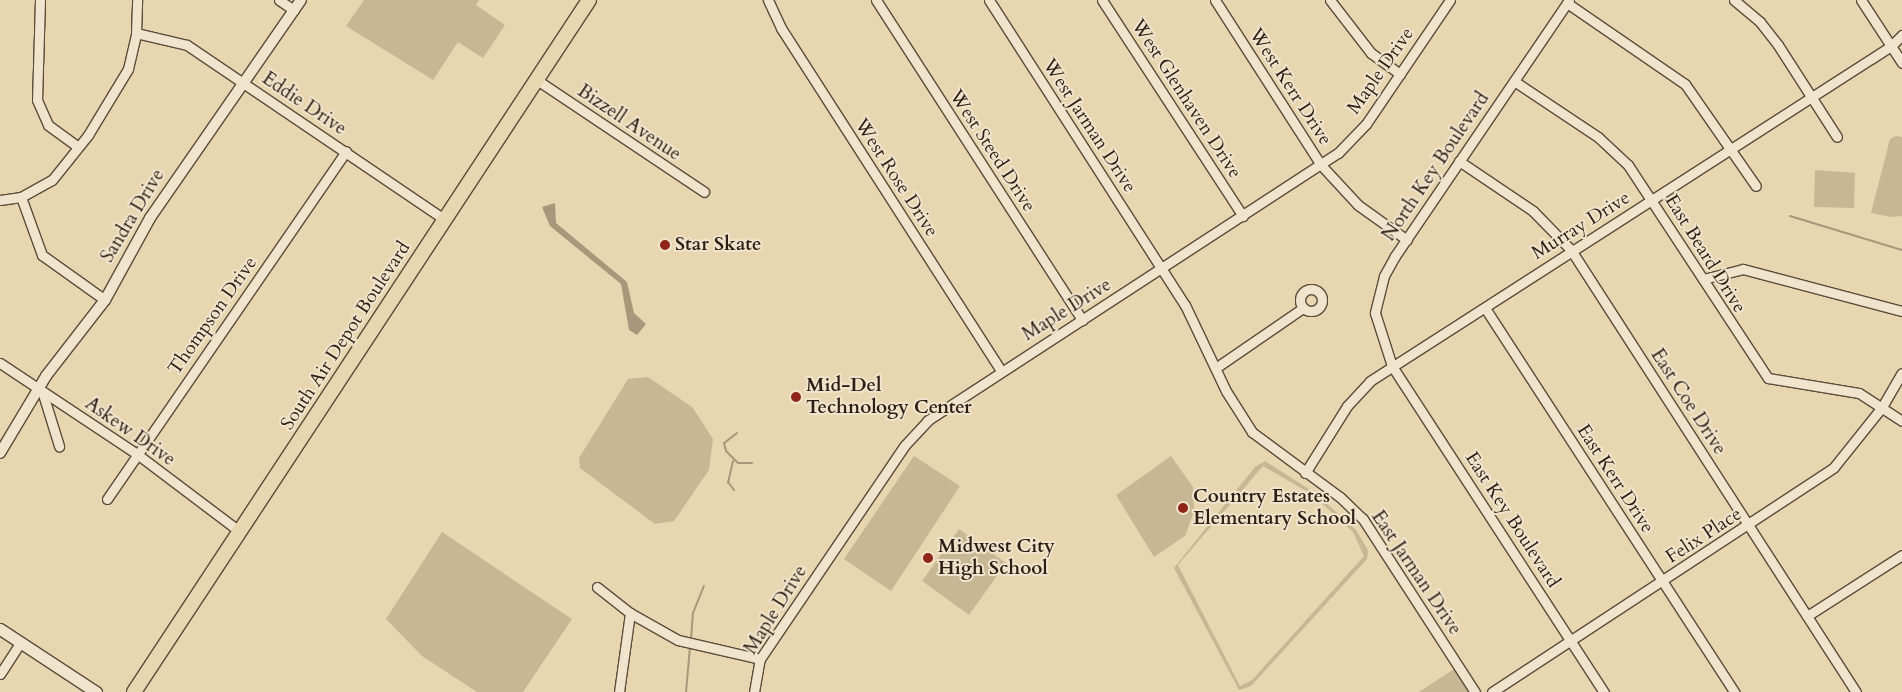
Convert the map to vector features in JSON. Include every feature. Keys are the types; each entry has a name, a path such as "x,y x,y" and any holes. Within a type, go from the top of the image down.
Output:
{"main road":[{"name":"South Air Depot Boulevard","path":"134,692 590,0"},
{"path":"0,629 96,692"}],"street":[{"path":"40,0 37,100 48,125 78,147"},
{"path":"0,200 21,197 52,180 78,147 128,69 136,33 137,0"},
{"path":"279,0 294,10"},
{"name":"Sandra Drive","path":"0,453 40,390 105,300 150,218 241,82 302,0"},
{"name":"West Rose Drive","path":"768,0 781,28 1001,371"},
{"name":"West Steed Drive","path":"876,0 1082,320"},
{"name":"West Jarman Drive","path":"988,0 1162,269"},
{"name":"West Glenhaven Drive","path":"1102,0 1242,216"},
{"name":"West Kerr Drive","path":"1216,0 1321,166"},
{"path":"1330,0 1371,53 1400,74"},
{"name":"Maple Drive","path":"754,692 760,659 914,435 930,418 1321,166 1354,138 1450,0"},
{"path":"1734,0 1760,22 1837,137"},
{"path":"1861,0 1902,63"},
{"path":"1568,2 1685,84 1732,148 1756,186"},
{"name":"North Key Boulevard","path":"1392,366 1375,313 1384,276 1459,161 1568,2"},
{"name":"Eddie Drive","path":"136,33 177,40 346,151 445,220"},
{"name":"Murray Drive","path":"1305,473 1347,406 1392,366 1485,308 1571,250 1653,200 1810,96 1891,46 1902,35"},
{"name":"Bizzell Avenue","path":"537,80 704,192"},
{"name":"East Beard Drive","path":"1514,82 1598,137 1628,165 1653,200 1768,378 1846,389 1882,407 1902,421"},
{"name":"Thompson Drive","path":"107,499 346,151"},
{"name":"East Coe Drive","path":"1459,161 1533,210 1571,250 1856,692"},
{"path":"1321,166 1358,205 1407,240"},
{"path":"21,197 42,255 105,300"},
{"path":"1703,279 1743,268 1902,311"},
{"name":"East Jarman Drive","path":"1162,269 1252,432 1362,519 1475,692"},
{"path":"1217,367 1240,356 1303,308"},
{"name":"East Kerr Drive","path":"1485,308 1734,692"},
{"name":"Askew Drive","path":"0,363 137,454 239,531"},
{"name":"East Key Boulevard","path":"1392,366 1604,692"},
{"name":"Felix Place","path":"1492,692 1663,583 1834,467 1882,407 1902,373"},
{"path":"40,390 59,446"},
{"path":"1808,616 1902,555"},
{"path":"597,587 630,613 682,641 698,647 760,659"},
{"path":"620,692 630,613"},
{"path":"0,674 21,642"}],"shaded area":[{"path":"364,0 479,0 476,5 505,25 483,58 458,42 433,80 346,26"},
{"path":"1896,136 1902,137 1902,216 1891,217 1871,213 1890,139"},
{"path":"1815,170 1855,173 1854,208 1814,207"},
{"path":"555,203 556,223 627,282 634,313 646,324 637,335 629,330 621,284 550,226 542,207"},
{"path":"648,377 692,407 713,439 709,470 674,521 655,524 580,468 579,458 628,379"},
{"path":"914,456 960,486 891,591 844,559"},
{"path":"1171,456 1193,487 1194,511 1185,536 1154,557 1116,495"},
{"path":"1265,461 1315,493 1356,530 1368,550 1367,559 1251,686 1239,690 1174,568 1255,467","holes":["1263,466 1313,495 1353,532 1364,556 1252,680 1240,686 1178,565"]},
{"path":"959,529 1006,563 969,615 922,581"},
{"path":"442,532 572,619 523,692 477,692 422,656 386,619"},
{"path":"1454,669 1469,692 1419,692"}],"waterway":[{"path":"1790,216 1902,250"},
{"path":"737,433 724,443 726,451 738,463 752,463"},
{"path":"733,461 728,482 734,490"},
{"path":"691,640 693,613 704,586"},
{"path":"686,692 690,647"}],"place":[{"name":"Star Skate","path":"665,245"},
{"name":"Mid-Del Technology Center","path":"796,397"},
{"name":"Country Estates Elementary School","path":"1183,508"},
{"name":"Midwest City High School","path":"928,558"}]}
